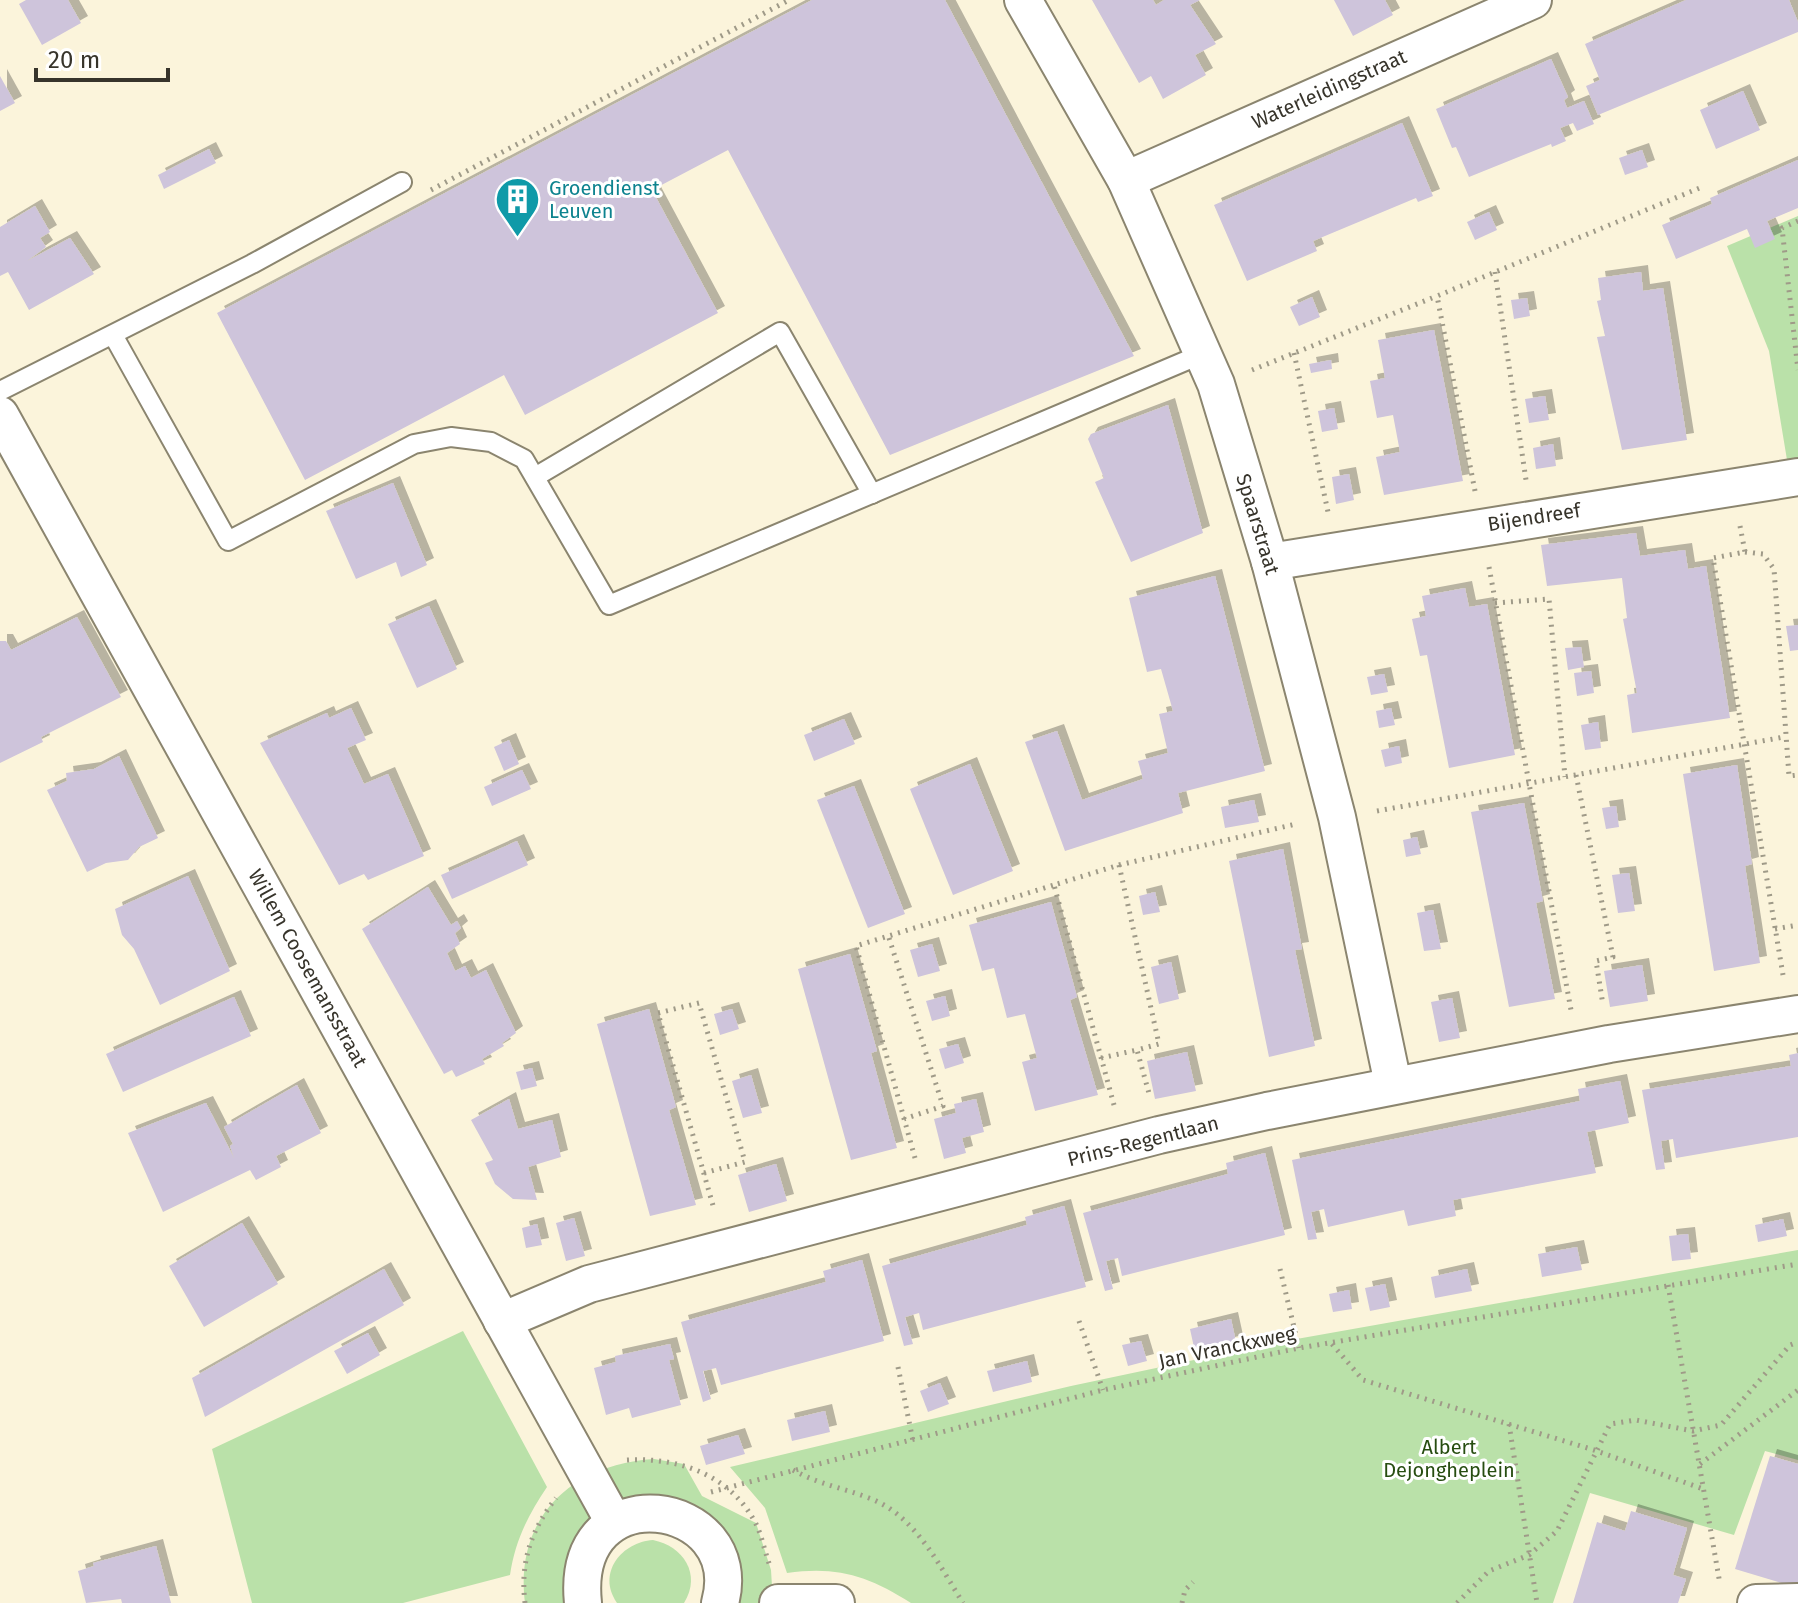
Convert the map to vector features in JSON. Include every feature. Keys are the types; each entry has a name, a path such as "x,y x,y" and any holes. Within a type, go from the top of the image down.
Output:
{"street":[{"name":"Spaarstraat","path":"1023,0 1126,180 1209,369 1270,562 1337,817 1393,1084"},
{"name":"Waterleidingstraat","path":"1126,180 1533,0"},
{"name":"Willem Coosemansstraat","path":"0,415 614,1522"},
{"name":"Bijendreef","path":"1270,562 1531,517 1798,477"},
{"name":"Prins-Regentlaan","path":"502,1321 589,1284 1159,1135 1393,1084 1609,1044 1794,1015"},
{"path":"583,1603 580,1576 590,1546 614,1522 638,1513 666,1512 683,1520 710,1541 722,1564 722,1596 771,1603"},
{"path":"1756,1603 1798,1602"},
{"path":"778,1603 836,1603"}],"lane":[{"path":"0,391 113,335 402,182"},
{"path":"535,477 780,332 872,494"},
{"path":"113,335 228,541 414,444 451,437 491,442 524,459 609,605 872,494 1209,369"}],"path":[{"path":"402,182 413,200 789,0"},
{"path":"1798,221 1782,228 1798,370"},
{"path":"1495,272 1531,517"},
{"path":"1209,369 1294,353 1437,296"},
{"path":"1294,353 1337,550"},
{"path":"1732,486 1745,552"},
{"path":"1794,1015 1775,929 1713,558 1745,552 1763,554 1774,569 1784,737 1789,776 1798,775"},
{"path":"1495,603 1549,599 1565,777"},
{"path":"1576,775 1613,957 1596,961 1609,1044"},
{"path":"1101,1058 1159,1044 1119,865"},
{"path":"925,1196 856,946 1054,885"},
{"path":"1775,929 1798,925"},
{"path":"889,938 943,1106 904,1119"},
{"path":"704,1173 745,1162 699,1003 658,1013 704,1173 726,1248"},
{"path":"1137,1050 1159,1135"},
{"name":"Jan Vranckxweg","path":"683,1520 701,1496 1103,1390 1299,1348 1798,1264"},
{"path":"1280,1269 1299,1348"},
{"path":"1668,1285 1721,1589"},
{"path":"1079,1321 1103,1390"},
{"path":"1457,1603 1489,1571 1529,1555 1557,1531 1594,1450 1610,1424 1636,1420 1693,1431 1721,1425 1790,1345 1798,1342"},
{"path":"1332,1343 1363,1380 1594,1450 1706,1490"},
{"path":"898,1367 913,1441"},
{"path":"1700,1464 1798,1390"},
{"path":"1509,1424 1537,1603"},
{"path":"792,1470 822,1485 872,1499 920,1534 963,1603"},
{"path":"1182,1603 1185,1590 1193,1582"}],"green space":[{"path":"1798,216 1798,477 1790,478 1769,351 1727,246"},
{"name":"Albert Dejongheplein","path":"1798,1250 1798,1460 1765,1451 1734,1535 1590,1493 1553,1603 911,1603 881,1586 852,1575 822,1571 787,1573 765,1508 730,1467 1071,1386 1274,1343"},
{"path":"463,1331 547,1487 523,1529 510,1575 403,1603 252,1603 212,1449"},
{"path":"654,1459 684,1464 702,1496 756,1523 771,1570 773,1603 720,1603 710,1541 614,1522 583,1603 525,1603 524,1572 529,1545 539,1521 555,1501 574,1484 598,1472 624,1463"},
{"path":"653,1540 673,1548 686,1563 691,1582 684,1603 617,1603 609,1581 616,1561 631,1546"}],"building":[{"path":"26,0 68,0 81,23 42,45 19,4"},
{"name":"Groendienst Leuven","path":"812,0 945,0 1134,356 890,455 728,150 652,190 718,313 525,415 504,375 305,480 217,313"},
{"path":"1092,0 1153,0 1156,5 1164,0 1200,0 1190,5 1216,44 1195,55 1206,75 1163,99 1151,76 1139,83"},
{"path":"1334,0 1385,0 1393,15 1353,36"},
{"path":"1686,0 1789,0 1798,22 1798,32 1598,115 1586,86 1600,80 1585,44"},
{"path":"1551,59 1568,97 1564,100 1567,108 1584,101 1594,124 1577,131 1573,123 1560,128 1566,141 1552,147 1551,144 1469,177 1456,147 1452,148 1436,109"},
{"path":"0,76 15,103 0,111"},
{"path":"1743,91 1760,130 1716,149 1700,110"},
{"path":"1402,123 1433,196 1418,202 1416,198 1313,241 1317,251 1247,281 1214,205"},
{"path":"209,149 216,163 164,189 158,175"},
{"path":"1642,150 1648,167 1625,175 1619,158"},
{"path":"1798,160 1798,208 1767,221 1775,239 1755,248 1747,229 1676,259 1662,225 1712,204 1710,198"},
{"path":"35,206 50,232 40,238 46,247 27,261 70,238 94,274 29,310 8,272 0,276 0,227"},
{"path":"1489,212 1497,230 1475,240 1467,222"},
{"path":"1641,272 1643,291 1663,288 1687,440 1622,450 1597,337 1605,336 1597,301 1601,300 1598,278"},
{"path":"1312,297 1320,317 1299,326 1290,307"},
{"path":"1527,298 1530,316 1514,319 1511,300"},
{"path":"1434,330 1463,481 1384,495 1376,457 1400,452 1393,415 1377,418 1370,381 1385,378 1378,340"},
{"path":"1331,360 1332,369 1311,373 1309,364"},
{"path":"1545,396 1549,420 1529,423 1525,399"},
{"path":"1168,405 1203,533 1131,562 1095,482 1104,478 1088,439 1091,434"},
{"path":"1334,408 1338,429 1322,432 1318,411"},
{"path":"1553,444 1556,466 1536,469 1533,448"},
{"path":"1349,474 1354,500 1336,504 1332,477"},
{"path":"393,483 427,565 401,577 396,562 356,579 326,511"},
{"path":"1636,533 1640,556 1685,550 1688,569 1706,566 1730,718 1632,733 1627,695 1637,693 1623,619 1627,618 1622,578 1547,586 1541,545"},
{"path":"1215,576 1265,771 1178,793 1183,813 1065,851 1025,742 1057,731 1082,800 1143,779 1138,761 1168,753 1159,714 1173,711 1161,669 1147,672 1129,598"},
{"path":"1465,588 1469,607 1487,604 1515,755 1449,768 1427,655 1420,656 1412,619 1426,616 1422,596"},
{"path":"429,606 457,669 417,688 388,624"},
{"path":"77,617 121,697 41,737 43,742 0,763 0,641 6,641 11,650"},
{"path":"1798,625 1798,650 1790,651 1786,626"},
{"path":"1581,647 1584,667 1568,670 1565,648"},
{"path":"1591,671 1594,693 1577,696 1574,673"},
{"path":"1384,674 1388,692 1371,695 1367,677"},
{"path":"351,708 366,740 347,748 364,784 388,774 424,856 368,880 364,874 339,885 260,743 327,713 329,718"},
{"path":"1391,708 1395,725 1379,728 1376,711"},
{"path":"844,719 855,744 814,761 804,735"},
{"path":"1598,722 1601,748 1585,750 1581,725"},
{"path":"509,740 519,764 504,771 494,747"},
{"path":"1399,746 1402,763 1385,767 1381,750"},
{"path":"119,756 158,838 139,847 128,860 106,863 87,872 47,790 67,781 66,773 94,769"},
{"path":"970,764 1013,871 953,895 910,789"},
{"path":"1737,765 1752,864 1745,866 1760,963 1714,971 1683,774"},
{"path":"522,770 531,789 492,806 484,787"},
{"path":"854,786 905,914 868,928 817,800"},
{"path":"1254,800 1259,822 1225,828 1221,807"},
{"path":"1524,803 1543,901 1536,903 1555,999 1509,1007 1471,812"},
{"path":"1616,806 1619,827 1606,829 1602,808"},
{"path":"1417,837 1421,854 1406,857 1403,840"},
{"path":"517,841 528,865 452,899 441,875"},
{"path":"1283,849 1302,949 1295,950 1315,1046 1269,1057 1229,861"},
{"path":"1629,873 1635,911 1618,913 1612,875"},
{"path":"188,876 230,971 160,1005 134,949 122,935 115,909"},
{"path":"428,887 451,925 457,921 461,928 455,933 460,944 447,953 455,971 465,966 471,978 486,970 516,1033 502,1043 504,1046 482,1059 485,1064 456,1077 452,1070 444,1074 362,929"},
{"path":"1155,892 1160,912 1143,915 1139,896"},
{"path":"1051,902 1077,997 1070,1000 1098,1095 1035,1111 1022,1062 1037,1058 1025,1014 1007,1018 994,968 982,971 969,925"},
{"path":"1433,910 1441,949 1424,951 1417,913"},
{"path":"932,944 940,971 918,977 910,950"},
{"path":"850,954 877,1051 871,1053 897,1148 851,1160 798,969"},
{"path":"1171,962 1179,999 1159,1004 1151,967"},
{"path":"1642,965 1648,1001 1610,1007 1604,971"},
{"path":"945,996 950,1016 932,1021 926,1001"},
{"path":"234,997 251,1036 123,1092 106,1054"},
{"path":"1452,998 1460,1038 1439,1042 1431,1002"},
{"path":"649,1009 676,1107 669,1110 696,1205 650,1216 597,1024"},
{"path":"732,1009 739,1029 720,1035 714,1014"},
{"path":"958,1044 964,1063 945,1069 939,1049"},
{"path":"1187,1052 1196,1091 1155,1099 1147,1061"},
{"path":"1798,1053 1798,1137 1676,1158 1673,1139 1661,1141 1665,1169 1656,1170 1642,1090 1791,1066 1789,1055"},
{"path":"532,1068 537,1086 521,1090 516,1072"},
{"path":"751,1075 762,1113 743,1118 732,1081"},
{"path":"1620,1081 1629,1123 1587,1132 1596,1173 1453,1200 1456,1216 1408,1226 1404,1210 1328,1227 1324,1209 1311,1212 1317,1239 1308,1240 1292,1160 1580,1101 1578,1089"},
{"path":"297,1085 321,1133 276,1156 281,1167 256,1180 250,1170 163,1212 128,1133 206,1103 234,1158 230,1146 233,1144 224,1127"},
{"path":"509,1099 518,1129 552,1120 561,1157 528,1167 537,1200 513,1199 495,1184 485,1163 493,1160 471,1120"},
{"path":"976,1099 984,1132 962,1138 966,1153 944,1159 934,1119 956,1113 954,1104"},
{"path":"1265,1153 1285,1235 1122,1276 1118,1258 1106,1261 1113,1289 1105,1291 1083,1213 1228,1174 1226,1163"},
{"path":"776,1164 787,1201 749,1212 738,1175"},
{"path":"1064,1206 1086,1287 923,1330 919,1313 905,1317 913,1344 904,1346 882,1266 1027,1225 1025,1217"},
{"path":"574,1218 585,1256 566,1261 556,1223"},
{"path":"1783,1219 1787,1236 1758,1242 1755,1225"},
{"path":"242,1223 278,1284 204,1327 169,1266"},
{"path":"537,1224 542,1245 526,1248 522,1228"},
{"path":"1688,1234 1691,1259 1672,1261 1669,1236"},
{"path":"1577,1247 1582,1270 1542,1277 1538,1254"},
{"path":"862,1260 884,1341 721,1385 716,1368 703,1371 711,1399 703,1402 681,1322 826,1282 823,1271"},
{"path":"384,1269 404,1305 205,1417 192,1378"},
{"path":"1467,1269 1472,1291 1435,1298 1431,1277"},
{"path":"1385,1284 1390,1307 1370,1311 1365,1288"},
{"path":"1349,1290 1352,1309 1333,1312 1329,1294"},
{"path":"1231,1319 1236,1342 1195,1352 1190,1329"},
{"path":"368,1333 380,1355 347,1374 334,1351"},
{"path":"1141,1341 1147,1361 1128,1366 1122,1345"},
{"path":"670,1344 674,1359 669,1360 681,1405 632,1418 629,1408 606,1415 594,1368 616,1362 615,1356"},
{"path":"1027,1361 1032,1382 993,1392 987,1371"},
{"path":"940,1383 949,1404 928,1412 920,1391"},
{"path":"825,1411 830,1432 792,1441 787,1420"},
{"path":"738,1435 745,1454 706,1465 700,1446"},
{"path":"1770,1456 1798,1464 1798,1588 1735,1569"},
{"path":"1631,1511 1687,1528 1673,1575 1686,1579 1678,1603 1573,1603 1597,1522 1625,1531"},
{"path":"156,1546 171,1603 122,1603 121,1599 86,1603 78,1571 94,1566 93,1563"}],"place":[{"name":"Groendienst Leuven","path":"518,239"}]}
